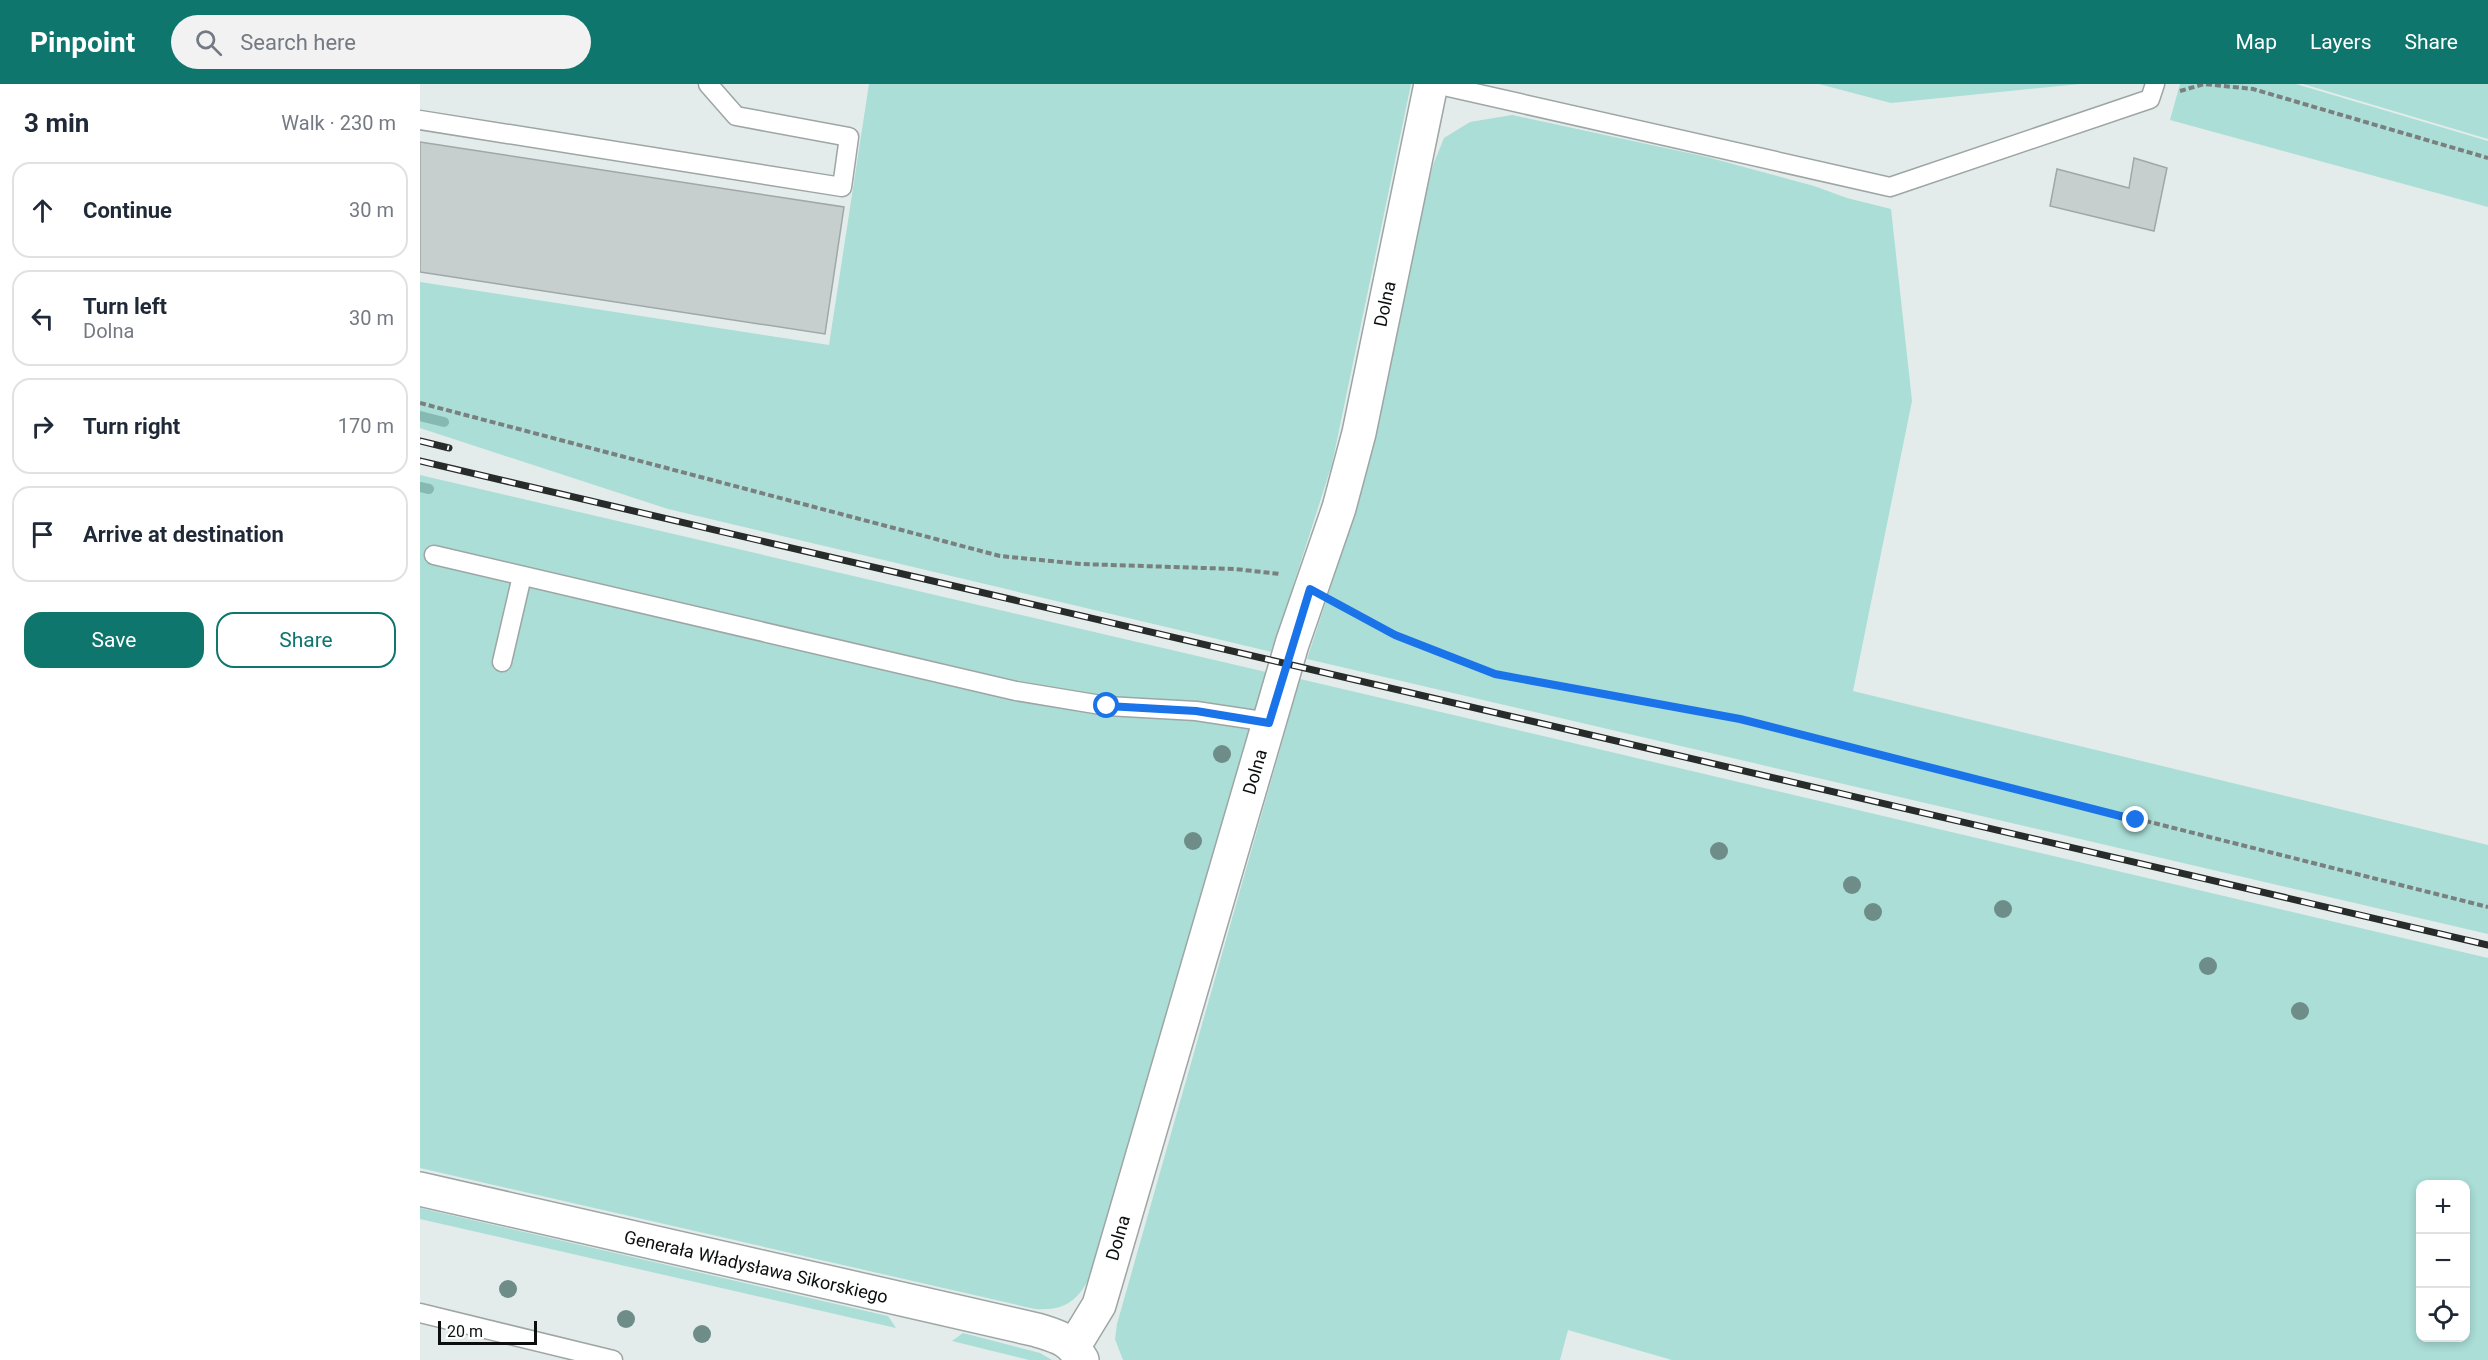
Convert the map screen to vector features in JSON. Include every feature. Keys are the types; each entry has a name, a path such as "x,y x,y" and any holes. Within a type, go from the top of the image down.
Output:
{"street":[{"name":"Dolna","path":"1078,1353 1099,1305 1269,723 1310,589 1339,508 1359,433 1433,84"},
{"name":"Generała Władysława Sikorskiego","path":"420,1189 1037,1330 1055,1335 1078,1353"}],"lane":[{"path":"420,120 842,187 849,137 736,116 708,84"},
{"path":"1433,84 1890,187 2152,91"},
{"path":"434,555 1016,691 1107,706 1196,711 1269,723"},
{"path":"502,662 522,576"},
{"path":"420,1313 613,1360"}],"path":[{"path":"2152,91 2204,84 2253,89 2488,158"},
{"path":"420,403 1000,556 1081,564 1277,572 1395,635 1495,674 1740,719 2488,908"}],"shaded area":[{"path":"869,84 1411,84 1332,464 1272,652 668,509 420,428 420,282 829,345"},
{"path":"1819,84 2080,84 1891,103"},
{"path":"2180,84 2296,84 2488,141 2488,207 2170,120"},
{"path":"2303,84 2488,84 2488,139"},
{"path":"1512,115 1707,157 1891,209 1912,401 1853,691 2488,845 2488,934 1307,659 1354,516 1374,441 1414,239 1433,165 1444,138 1470,122"},
{"path":"420,475 1266,672 1093,1271 1083,1289 1071,1301 1056,1308 1035,1309 420,1168"},
{"path":"1300,679 2488,958 2488,1360 1672,1360 1568,1330 1560,1360 1123,1360 1115,1339 1117,1324"},
{"path":"420,1208 888,1316 896,1328 420,1219"},
{"path":"963,1333 1040,1353 1052,1360 1029,1360 952,1341"}],"building":[{"path":"420,142 844,207 825,334 420,272"},
{"path":"2134,158 2167,168 2154,231 2050,206 2057,169 2129,188"}],"waterway":[{"path":"420,416 444,422"},
{"path":"420,487 429,489"}],"railway":[{"path":"420,441 449,448"},
{"path":"420,461 2488,945"}],"route":[{"path":"1107,706 1196,711 1269,723 1310,589 1395,635 1495,674 1740,719 2136,820"}]}
